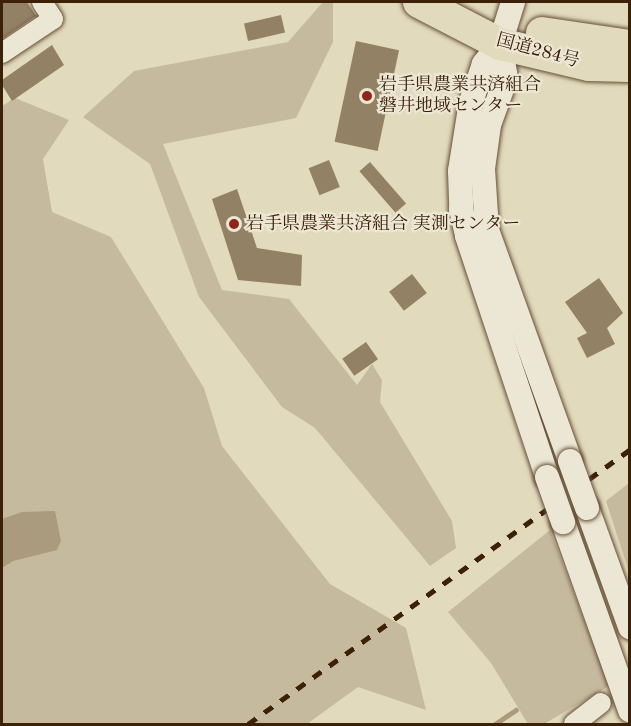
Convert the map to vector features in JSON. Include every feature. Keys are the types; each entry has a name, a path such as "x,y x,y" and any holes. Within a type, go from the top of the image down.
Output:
{"highway":[{"name":"国道284号","path":"419,2 567,39 630,46"},
{"name":"国道284号","path":"454,2 506,24 589,65 630,66"}],"street":[{"path":"2,53 53,19 42,2"},
{"path":"506,24 506,78 489,125 483,169 487,230 630,627"},
{"path":"506,24 484,64 471,102 460,171 461,209 467,236 547,477 630,710"},
{"path":"574,724 601,703"}],"shaded area":[{"path":"323,2 333,2 333,42 296,118 163,144 222,290 289,299 357,385 372,364 382,380 380,402 452,521 456,548 430,566 315,428 282,407 199,297 150,164 83,117 134,71 288,42"},
{"path":"15,98 69,120 43,159 52,212 111,237 204,388 222,446 330,584 406,628 426,710 358,687 307,724 2,724 2,106"},
{"path":"629,483 629,572 606,501"},
{"path":"55,511 61,541 57,550 13,561 2,568 2,519 22,512"},
{"path":"550,530 609,686 544,724 528,724 491,663 448,612"}],"building":[{"path":"2,2 27,2 36,16 2,39"},
{"path":"281,15 285,33 248,41 244,24"},
{"name":"岩手県農業共済組合 磐井地域センター","path":"356,41 399,50 378,151 335,142"},
{"path":"52,45 64,65 12,101 2,85 2,80"},
{"path":"329,160 340,187 319,195 309,168"},
{"path":"370,162 406,204 396,213 359,171"},
{"name":"岩手県農業共済組合 実測センター","path":"237,189 257,248 302,255 301,286 238,280 212,199"},
{"path":"412,274 427,293 404,311 389,292"},
{"path":"599,278 623,313 607,328 615,344 587,358 577,338 587,333 565,302"},
{"path":"366,342 378,359 354,376 342,359"}],"waterway":[{"path":"495,724 516,710"}],"railway":[{"path":"248,724 630,449"}],"place":[{"name":"岩手県農業共済組合 磐井地域センター","path":"367,96"},
{"name":"岩手県農業共済組合 実測センター","path":"234,224"}]}
